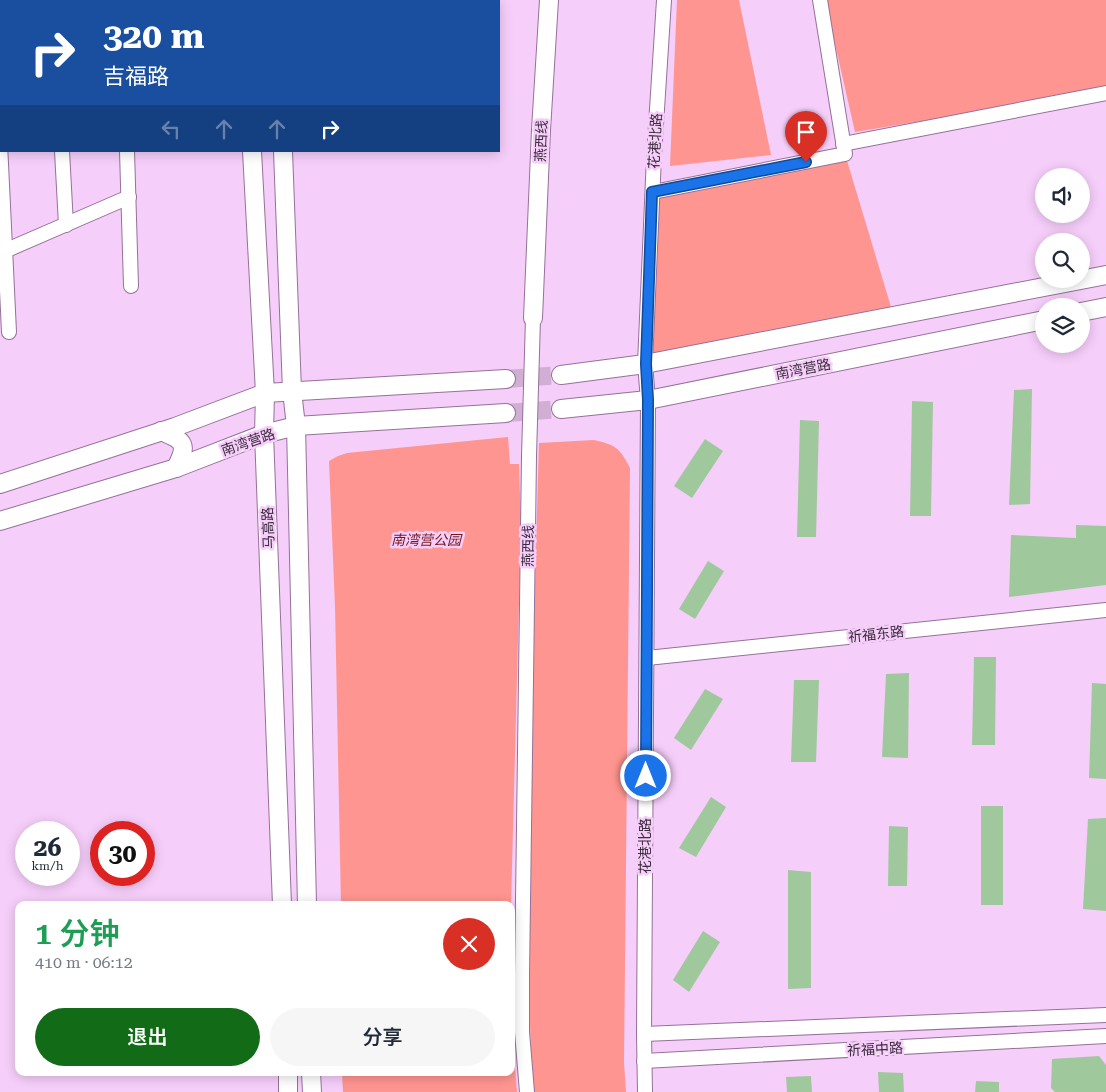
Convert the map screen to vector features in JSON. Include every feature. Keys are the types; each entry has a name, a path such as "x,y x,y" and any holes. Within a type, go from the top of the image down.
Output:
{"main road":[{"name":"燕西线","path":"533,318 549,0"},
{"name":"马高路","path":"252,152 265,393 264,434 282,901"},
{"path":"283,152 292,391 296,426 307,901"},
{"path":"560,376 646,364 1106,275"},
{"path":"1090,310 1106,307"},
{"name":"南湾营路","path":"562,409 648,400 1035,322"},
{"path":"0,484 161,431 265,393 506,379"},
{"name":"南湾营路","path":"0,521 176,468 264,434 296,426 506,413"},
{"path":"161,431 178,438 183,443 184,449 176,468"},
{"path":"288,1076 288,1092"},
{"path":"311,1076 312,1092"}],"street":[{"name":"花港北路","path":"645,1092 648,400 646,364 652,192 664,0"},
{"path":"820,0 844,149"},
{"path":"652,192 1106,93"},
{"path":"0,152 3,253 9,332"},
{"path":"62,152 66,226"},
{"path":"127,152 131,286"},
{"path":"3,253 128,197"},
{"name":"燕西线","path":"527,1092 522,1032 522,975 529,456 533,318"},
{"name":"祈福东路","path":"646,658 1106,610"},
{"name":"祈福中路","path":"644,1034 1106,1015"},
{"name":"祈福中路","path":"644,1061 1106,1036"}],"green space":[{"path":"677,0 739,0 771,155 670,166"},
{"path":"825,0 1106,0 1106,91 855,132"},
{"path":"845,154 894,317 645,364 653,192"},
{"name":"南湾营公园","path":"508,437 510,464 519,464 521,527 511,901 341,901 335,606 329,461 347,453"},
{"path":"594,440 616,448 630,468 624,1063 626,1092 534,1092 530,1033 529,944 532,700 539,443"},
{"path":"515,1068 517,1092 343,1092 342,1076 515,1076"}],"building":[{"path":"1032,389 1030,504 1009,505 1014,390"},
{"path":"912,401 933,402 931,516 910,516"},
{"path":"800,420 819,421 816,537 797,537"},
{"path":"705,439 723,451 692,498 674,486"},
{"path":"1076,525 1106,526 1106,585 1009,597 1011,535 1076,538"},
{"path":"708,561 724,571 695,619 679,609"},
{"path":"974,657 996,657 995,745 972,745"},
{"path":"909,673 908,758 882,757 886,674"},
{"path":"794,680 819,680 816,762 791,762"},
{"path":"1092,683 1106,684 1106,779 1089,778"},
{"path":"705,689 723,699 691,750 674,738"},
{"path":"711,797 726,807 696,857 679,848"},
{"path":"981,806 1003,806 1003,905 981,905"},
{"path":"1106,818 1106,911 1083,909 1088,819"},
{"path":"889,826 908,827 907,886 888,886"},
{"path":"788,870 811,872 811,988 788,989"},
{"path":"703,931 720,942 689,992 673,980"},
{"path":"1099,1056 1106,1065 1106,1092 1055,1092 1051,1088 1052,1059"},
{"path":"878,1072 903,1073 904,1092 879,1092"},
{"path":"811,1076 812,1092 787,1092 786,1077"},
{"path":"976,1081 999,1082 999,1092 975,1092"}],"tunnel":[{"path":"506,379 561,375"},
{"path":"506,413 561,409"}],"route":[{"path":"646,776 648,400 646,364 652,192 806,162"}]}
